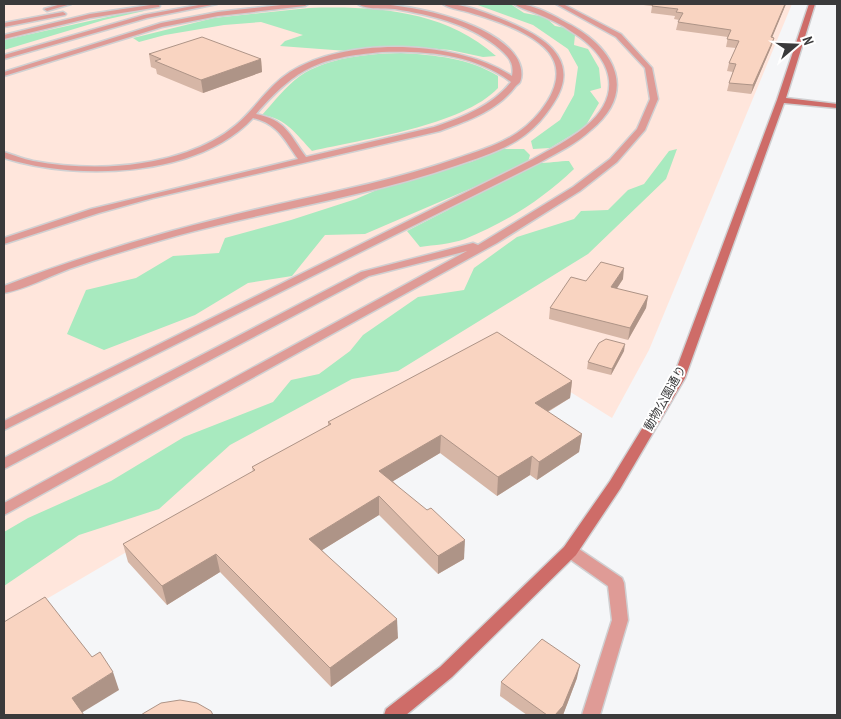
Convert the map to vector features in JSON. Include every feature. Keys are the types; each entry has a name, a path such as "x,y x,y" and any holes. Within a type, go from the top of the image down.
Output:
{"street":[{"path":"4,23 68,4"},
{"path":"4,23 116,4"},
{"path":"4,36 108,13 179,4"},
{"path":"4,57 146,16 214,4"},
{"path":"4,74 161,25 225,13 305,4"},
{"path":"4,241 50,225 150,196 405,137 452,124 491,106 516,82 518,66 511,53 494,40 471,28 447,18 424,12 362,4"},
{"path":"4,290 84,261 183,230 407,179 478,154 522,134 536,121 560,85 557,58 542,43 508,24 484,14 446,4"},
{"path":"4,426 536,161 587,130 602,115 611,100 614,83 612,67 593,43 579,32 545,14 517,4"},
{"path":"4,510 493,241 567,196 616,159 632,143 646,123 654,106 656,89 652,74 643,58 629,42 591,17 559,4"},
{"name":"動物公園通り","path":"393,715 446,672 570,550 615,485 679,378 781,100 812,4"},
{"path":"4,30 75,12"},
{"path":"4,155 35,166 56,169 92,170 168,160 207,146 239,127 289,76 315,62 351,54 408,50 448,53 482,62 498,69 516,82"},
{"path":"781,100 837,106"},
{"path":"250,115 268,119 277,124 304,160"},
{"path":"4,464 365,274 493,241"},
{"path":"570,550 616,583 620,620 591,715"}],"shaded area":[{"path":"4,4 792,4 649,350 612,418 487,340 4,624"}],"green space":[{"path":"475,4 512,5 524,13 545,17 555,26 566,28 575,35 574,45 588,49 599,68 601,88 590,91 599,103 585,127 550,148 533,149 531,141 560,120 574,95 578,67 568,49 533,25"},
{"path":"309,8 359,8 408,14 454,29 476,41 496,56 483,57 450,50 416,47 387,47 347,51 280,46 285,41 303,35 261,22 224,25 165,35 139,42 133,38 214,18"},
{"path":"139,10 144,11 104,20 4,50 4,40"},
{"path":"401,53 439,56 475,65 498,76 498,88 482,101 461,112 437,121 384,136 312,151 284,123 262,115 289,85 311,70 349,58"},
{"path":"503,149 524,149 530,155 528,162 532,163 569,161 574,169 550,190 509,218 465,239 420,247 407,231 448,210 479,185 365,234 325,235 292,276 248,283 195,315 104,350 67,334 86,290 136,278 173,256 219,253 225,238 291,220 356,199 416,173 471,162"},
{"path":"677,149 666,179 588,254 398,371 352,379 230,445 159,509 79,535 4,586 4,532 28,518 111,481 184,437 273,402 291,380 319,374 350,351 363,335 418,297 464,290 474,268 517,237 574,219 581,211 608,210 628,190 644,184 669,151"}],"building":[{"path":"653,4 785,4 771,37 774,38 753,85 729,83 736,64 729,63 739,41 727,39 731,30 678,22 683,13 676,12 678,9 652,6"},
{"path":"202,37 261,59 201,80 155,61 161,59 149,54"},
{"path":"601,262 624,268 611,287 648,296 630,328 550,308 571,277 586,281"},
{"path":"497,332 572,381 535,403 582,434 539,462 532,456 498,477 441,435 379,471 427,510 431,508 465,540 438,556 379,496 309,539 397,619 330,668 216,554 162,586 123,544 255,470 252,467 331,424 328,422"},
{"path":"606,339 625,344 612,369 588,362 599,343"},
{"path":"45,597 92,657 100,652 113,672 72,698 84,715 4,715 4,622"},
{"path":"542,639 580,665 563,706 555,715 547,715 501,682"},
{"path":"180,700 197,703 211,711 213,715 141,715 161,703"}]}
